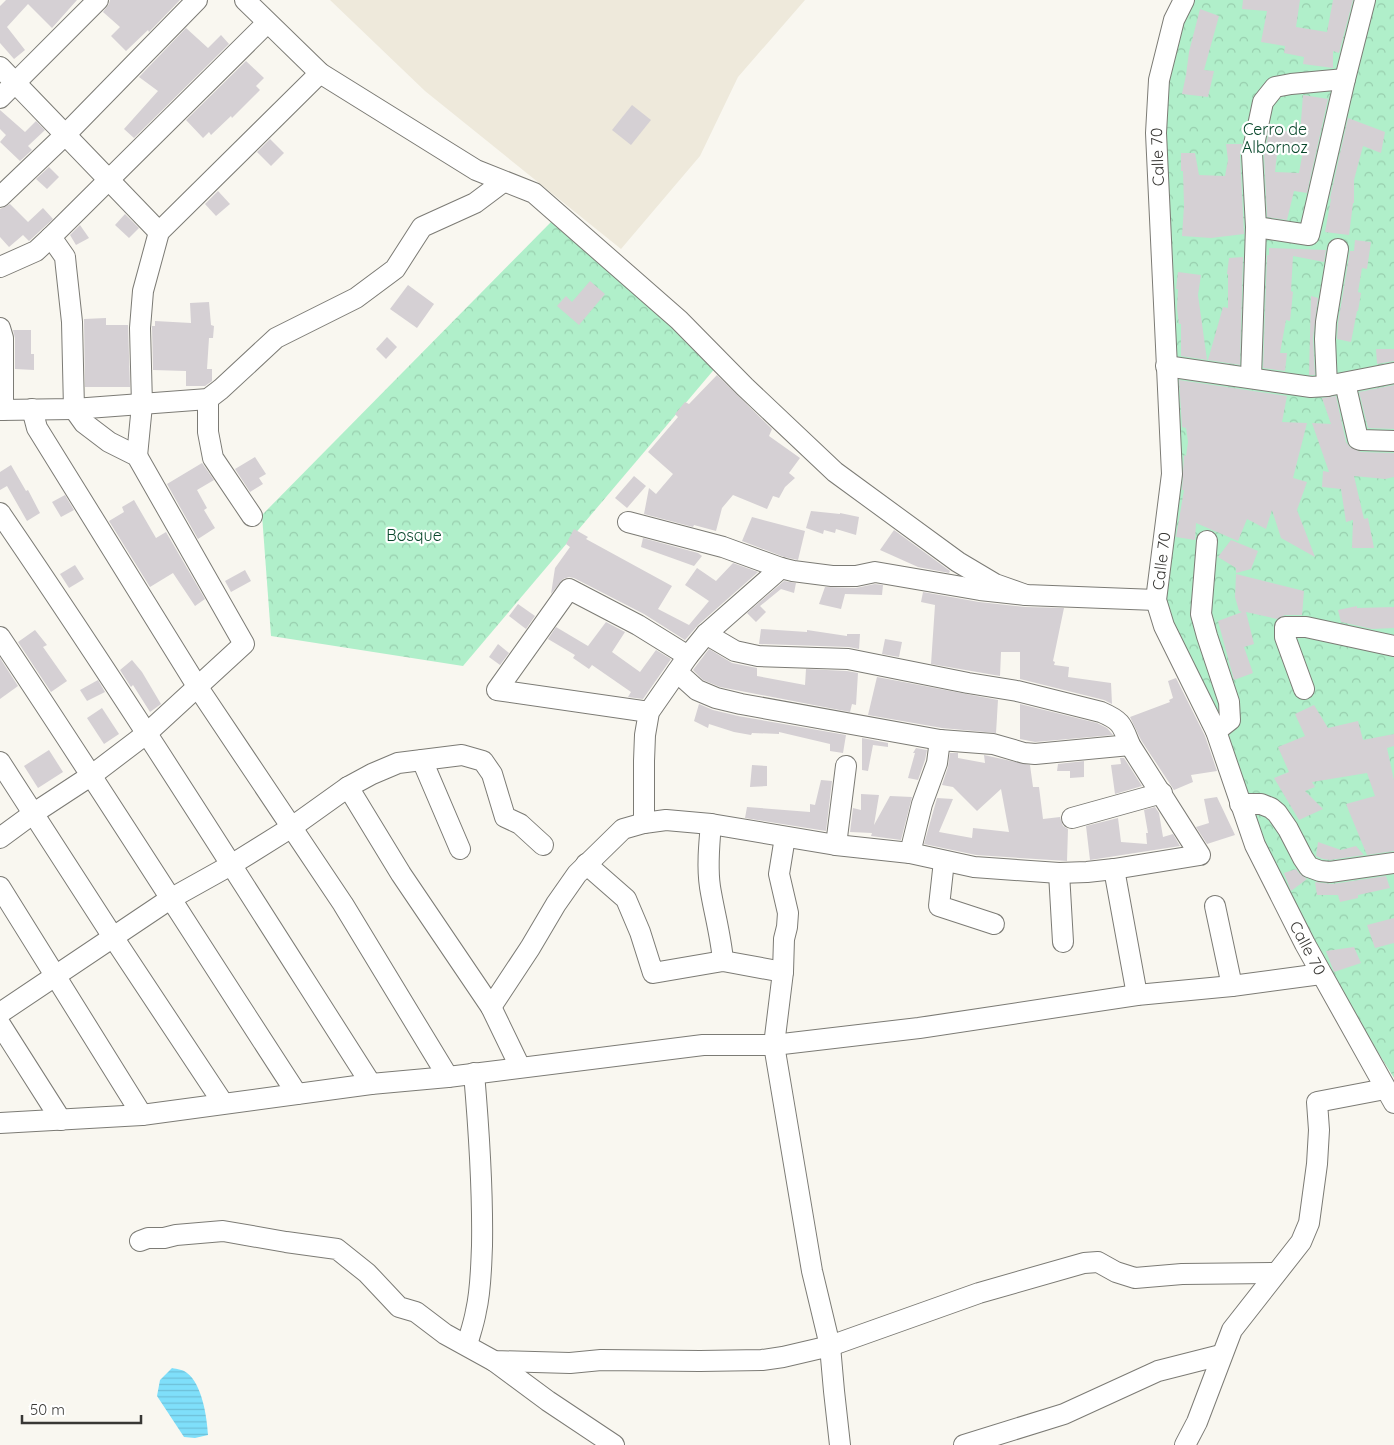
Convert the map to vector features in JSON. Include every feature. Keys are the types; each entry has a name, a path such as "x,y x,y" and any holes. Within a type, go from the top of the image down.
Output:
{"street":[{"path":"0,98 98,0"},
{"path":"0,197 66,135 197,0"},
{"path":"245,0 320,73 476,170 534,192 679,320 745,387 835,472 958,562 995,584 1026,595"},
{"name":"Calle 70","path":"1184,0 1174,20 1159,80 1156,133 1172,474 1156,600 1164,626 1216,731 1255,845 1321,974 1390,1096"},
{"path":"1256,227 1309,235 1365,0"},
{"path":"0,267 36,251 268,23"},
{"path":"0,67 158,232"},
{"path":"137,456 142,405 140,328 143,291 158,232 320,73"},
{"path":"1251,377 1256,227 1252,154 1263,102 1275,87 1345,80"},
{"path":"0,328 4,338 1,410 74,410 208,399 222,389 276,338 356,298 395,269 422,228 475,204 504,182"},
{"path":"0,838 34,813 92,776 146,734 244,644 137,456 109,442 84,424 74,410 72,322 65,257 51,237"},
{"path":"1338,249 1324,339 1336,384 1358,439 1394,440"},
{"path":"1166,366 1311,387 1394,373"},
{"path":"208,399 208,432 213,458 252,516"},
{"path":"32,409 37,428 197,686 343,904 448,1077"},
{"path":"0,513 46,580 371,1084"},
{"path":"628,522 723,547 781,568 832,576 856,576 876,572 980,590 1026,595 1156,600"},
{"path":"1207,541 1201,614 1229,702 1230,714 1230,720 1216,731"},
{"path":"644,822 645,735 650,712 682,664 706,634 781,568"},
{"path":"650,712 497,690 569,589 638,625 682,664 697,690 716,698 940,740 993,744 1024,754 1130,745"},
{"path":"1304,689 1285,637 1286,627 1306,627 1394,646"},
{"path":"491,1007 556,904 586,864 623,829 644,822 666,820 710,824 836,845 910,853 974,867 1059,873 1114,869 1200,855 1130,745 1122,726 1114,718 1073,705 1017,691 848,660 758,656 735,651 706,634"},
{"path":"0,637 297,1094"},
{"path":"910,853 922,804 937,763 940,740"},
{"path":"0,1013 170,899 231,865 292,827 348,787 398,763 462,755 483,761 492,774 505,817 520,824 543,845"},
{"path":"422,760 460,848"},
{"path":"0,762 223,1103"},
{"path":"836,845 846,766"},
{"path":"348,787 401,874 491,1007 520,1067"},
{"path":"1072,818 1162,793"},
{"path":"1240,804 1261,804 1276,813 1288,829 1309,867 1330,872 1394,864"},
{"path":"710,824 708,863 710,886 721,939 723,961"},
{"path":"785,837 779,874 788,912 774,1044 812,1271 830,1346 840,1445"},
{"path":"944,861 939,906 994,924"},
{"path":"586,864 626,899 640,932 653,973 723,961 783,972"},
{"path":"1114,869 1137,995"},
{"path":"1059,873 1063,942"},
{"path":"0,887 142,1115"},
{"path":"1215,906 1232,986"},
{"path":"0,1122 142,1115 371,1084 448,1077 703,1045 774,1044 919,1028 1137,995 1232,986 1321,974"},
{"path":"0,1024 61,1120"},
{"path":"467,1345 477,1304 481,1271 483,1211 482,1164 474,1073"},
{"path":"1185,1445 1197,1422 1232,1330 1301,1242 1309,1224 1317,1164 1319,1130 1317,1102 1390,1096"},
{"path":"140,1241 148,1238 223,1231 337,1249 367,1273 399,1308 416,1312 445,1334 494,1361 548,1401 614,1445"},
{"path":"494,1361 570,1363 601,1360 762,1360 830,1346 979,1293 1084,1263 1098,1262 1116,1272 1135,1278 1182,1274 1276,1273"},
{"path":"964,1445 1064,1414 1158,1371 1222,1356"}],"shaded area":[{"path":"330,0 805,0 738,77 700,156 621,249 425,91"}],"green space":[{"name":"Cerro de Albornoz","path":"1189,0 1394,0 1394,1078 1327,971 1262,844 1161,601 1170,367 1156,126"},
{"name":"Bosque","path":"552,221 717,366 463,666 271,636 262,515"}],"water":[{"path":"172,1368 186,1372 196,1385 205,1410 208,1435 195,1438 184,1437 157,1396 160,1380"}],"building":[{"path":"6,0 77,0 52,28 28,4 7,27 25,50 14,59 0,43 0,6"},
{"path":"110,0 180,0 149,32 148,30 126,51 111,36 120,27 103,12"},
{"path":"1243,0 1300,0 1296,27 1327,32 1333,0 1353,0 1339,53 1333,51 1333,68 1303,64 1304,57 1284,53 1285,46 1261,42 1267,11 1242,9"},
{"path":"1200,9 1219,16 1204,70 1214,71 1208,97 1182,94 1189,52"},
{"path":"186,28 208,48 221,35 229,44 134,138 124,129 158,91 139,77"},
{"path":"246,61 264,78 256,86 260,90 232,118 231,116 211,135 209,132 203,138 186,120"},
{"path":"1303,95 1328,99 1307,193 1294,191 1287,220 1267,217 1264,155 1269,131 1273,132 1273,128 1300,134","holes":["1278,145 1303,151 1299,173 1275,172"]},
{"path":"632,105 651,120 631,145 612,130"},
{"path":"0,110 25,132 36,121 45,130 28,146 32,150 20,161 0,142 6,135 0,129"},
{"path":"1348,118 1385,132 1381,153 1363,146 1354,180 1354,203 1349,235 1325,232 1330,198"},
{"path":"270,139 284,153 271,166 257,152"},
{"path":"1226,144 1242,144 1240,155 1244,234 1211,238 1182,236 1184,206 1181,153 1195,153 1199,175 1225,176 1228,160"},
{"path":"49,167 59,177 47,189 36,179"},
{"path":"218,191 230,204 216,216 205,204"},
{"path":"10,204 28,222 43,208 53,219 29,241 23,235 9,247 0,237 0,209"},
{"path":"125,214 139,228 129,238 115,225"},
{"path":"80,225 89,238 76,245 70,235"},
{"path":"1355,240 1371,242 1367,269 1362,268 1358,292 1361,293 1351,342 1337,339 1350,251 1354,251"},
{"path":"1269,248 1326,250 1324,262 1293,256 1291,291 1293,292 1290,321 1286,320 1280,353 1287,353 1285,371 1263,368 1267,255 1269,255"},
{"path":"1243,257 1240,365 1208,360 1223,307 1228,308 1227,274 1229,258"},
{"path":"1178,272 1201,275 1198,295 1207,360 1181,356 1181,324 1179,324 1177,308 1178,289 1176,289"},
{"path":"590,281 605,294 579,325 557,306 566,296 572,302"},
{"path":"408,285 434,304 417,328 390,309"},
{"path":"1311,296 1318,298 1313,338 1315,375 1309,375"},
{"path":"209,302 211,325 214,326 213,338 209,338 207,369 212,369 212,381 205,386 186,386 186,371 153,370 152,326 155,326 155,321 191,323 190,303"},
{"path":"106,318 106,325 128,325 130,387 85,387 84,319"},
{"path":"13,330 31,330 31,354 34,354 34,370 15,369 15,338"},
{"path":"387,337 397,347 386,359 376,349"},
{"path":"1376,349 1394,349 1394,361 1377,364"},
{"path":"717,375 772,429 769,436 800,458 789,473 795,478 785,487 779,498 773,496 767,509 733,495 722,508 716,531 644,514 649,488 656,494 673,474 648,452 678,417 675,414 685,402 689,404"},
{"path":"1179,380 1287,396 1282,422 1307,423 1293,478 1307,482 1297,510 1315,557 1281,538 1272,510 1266,529 1247,519 1238,541 1196,523 1195,540 1176,537 1184,490 1182,490 1184,455 1186,456 1188,442 1186,428 1182,427"},
{"path":"1394,385 1394,429 1368,428 1359,392"},
{"path":"1336,396 1346,442 1350,447 1361,452 1394,453 1394,477 1385,479 1354,476 1364,519 1368,518 1374,548 1352,548 1353,520 1346,522 1341,489 1322,487 1323,471 1329,472 1312,423 1331,424 1322,398"},
{"path":"255,457 266,474 259,478 263,484 250,492 235,469"},
{"path":"202,463 214,480 197,490 207,508 204,510 215,528 198,539 167,484"},
{"path":"11,465 26,491 28,490 40,513 27,521 7,486 0,490 0,472"},
{"path":"634,476 646,486 627,508 615,498"},
{"path":"65,495 74,510 61,517 52,502"},
{"path":"134,500 156,538 166,532 205,599 195,606 173,573 150,587 109,521 124,512 122,507"},
{"path":"811,511 840,513 859,517 856,535 836,529 835,533 824,530 823,534 806,528"},
{"path":"752,517 805,531 798,560 784,557 742,541"},
{"path":"574,529 588,537 586,539 672,586 658,609 689,625 709,601 685,585 697,568 716,581 733,563 758,572 698,625 685,640 644,614 574,578 563,579 551,594 555,568 570,547 566,544"},
{"path":"894,530 950,571 949,573 918,567 880,550"},
{"path":"643,538 698,553 702,556 694,566 641,547"},
{"path":"1231,540 1258,551 1251,569 1236,573 1236,568 1218,557"},
{"path":"75,565 84,579 69,588 60,574"},
{"path":"245,570 251,581 231,592 225,581"},
{"path":"1236,574 1304,591 1302,615 1285,615 1277,619 1246,612 1254,644 1244,647 1253,673 1234,680 1218,621 1242,612 1239,611 1235,597"},
{"path":"784,581 796,583 794,593 781,589 760,606 766,612 756,622 747,613"},
{"path":"875,584 883,585 882,595 845,594 841,609 819,604 825,587 856,588"},
{"path":"923,592 979,602 1025,607 1064,608 1053,661 1055,662 1054,665 1069,667 1068,677 1111,683 1112,704 1104,700 1020,679 1020,652 1001,652 1000,676 931,664 935,605 921,602"},
{"path":"518,604 535,616 526,629 509,616"},
{"path":"1357,606 1357,608 1394,607 1394,628 1372,629 1341,622 1338,610"},
{"path":"606,622 625,632 612,652 640,672 656,650 671,659 643,699 628,697 631,692 592,665 589,669 573,658 575,655 548,639 556,627 588,646"},
{"path":"761,629 807,632 807,630 847,636 847,634 860,634 859,649 759,644"},
{"path":"35,630 47,645 43,647 67,681 51,692 18,642"},
{"path":"885,639 902,642 899,657 882,654"},
{"path":"498,644 509,653 500,665 489,657"},
{"path":"709,649 732,663 757,668 757,676 805,685 806,669 858,673 856,705 852,704 850,712 720,687 703,680 693,670"},
{"path":"0,658 18,686 0,699"},
{"path":"132,660 142,672 161,704 150,712 133,685 131,687 120,670"},
{"path":"877,677 998,700 996,733 942,728 868,715"},
{"path":"1176,678 1205,736 1217,771 1191,775 1193,782 1174,790 1141,740 1130,717 1170,702 1169,700 1173,698 1168,681"},
{"path":"98,680 105,692 87,701 80,690"},
{"path":"699,704 713,710 738,716 846,735 843,753 830,751 830,744 779,732 779,734 752,733 751,735 709,724 708,728 694,721"},
{"path":"1020,704 1097,723 1107,728 1113,735 1035,742 1020,739"},
{"path":"1314,705 1328,728 1358,721 1363,740 1394,734 1394,746 1387,748 1394,780 1394,851 1367,855 1346,804 1375,796 1367,773 1312,782 1315,787 1305,791 1323,809 1299,820 1274,778 1289,772 1278,747 1305,736 1295,714"},
{"path":"102,708 119,734 104,744 87,718"},
{"path":"862,738 888,743 888,747 873,745 868,771 862,770"},
{"path":"916,748 927,750 918,780 908,778 915,753 913,753"},
{"path":"49,750 63,772 38,788 24,766"},
{"path":"950,753 958,753 958,758 985,763 984,755 1030,765 1033,787 1039,787 1043,819 1060,817 1063,826 1068,829 1067,861 976,855 924,844 937,798 953,799 939,832 972,838 973,828 1009,832 1001,789 977,811 953,787 942,785"},
{"path":"1120,758 1124,758 1142,786 1115,794 1111,765 1121,764"},
{"path":"1084,761 1084,777 1070,778 1070,771 1057,771 1058,764"},
{"path":"752,765 767,766 767,786 750,787"},
{"path":"821,780 832,781 826,831 745,818 747,807 810,812 810,804 815,805"},
{"path":"861,794 879,795 874,825 890,796 912,797 901,840 871,836 872,833 850,832 853,808 861,810"},
{"path":"1217,797 1235,835 1207,844 1196,827 1209,823 1204,799"},
{"path":"1155,807 1159,813 1163,837 1173,834 1180,846 1090,860 1086,826 1118,818 1121,842 1147,844 1146,833 1148,833 1144,810"},
{"path":"1318,842 1341,850 1356,846 1364,855 1330,860 1323,859 1316,856"},
{"path":"1296,869 1307,879 1291,891 1284,873"},
{"path":"1386,876 1390,888 1358,895 1358,898 1340,902 1338,895 1317,895 1315,882 1332,884"},
{"path":"1394,918 1394,943 1375,948 1367,925"},
{"path":"1354,947 1361,963 1334,972 1326,951"}]}
